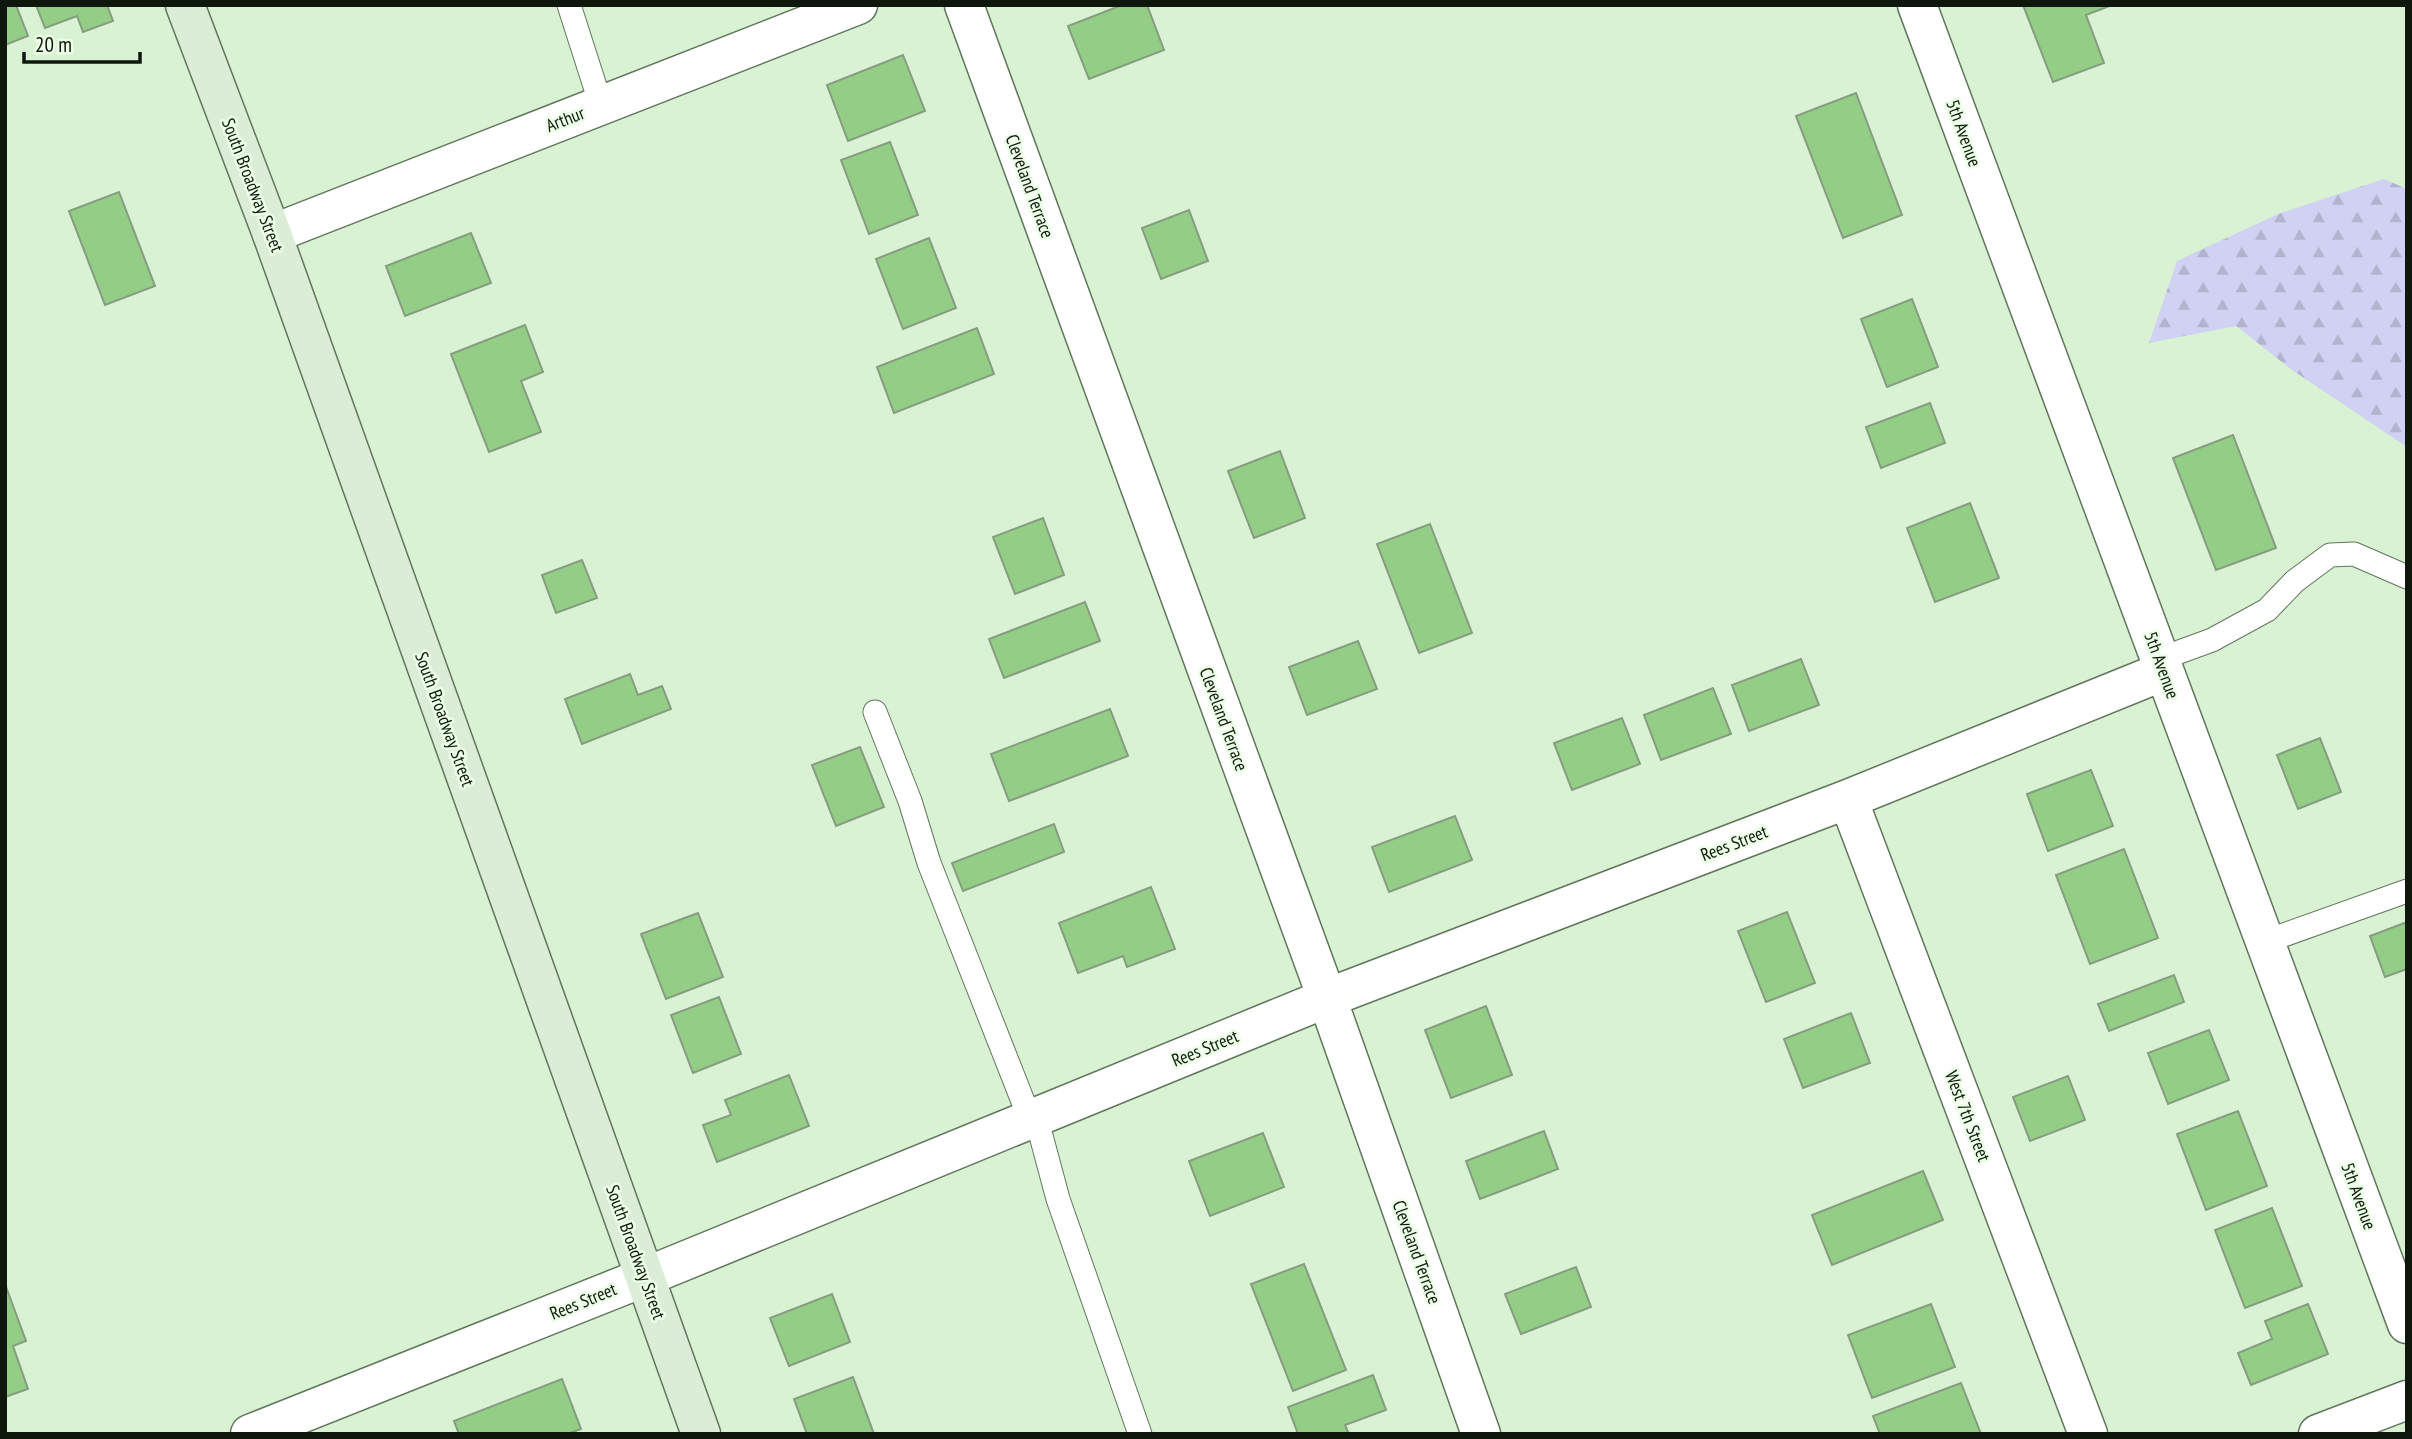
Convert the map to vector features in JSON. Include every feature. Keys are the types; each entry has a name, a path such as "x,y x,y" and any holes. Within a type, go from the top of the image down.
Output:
{"street":[{"name":"South Broadway Street","path":"185,5 272,234 701,1434"},
{"name":"Arthur","path":"272,234 858,5"},
{"name":"Cleveland Terrace","path":"964,5 1326,998 1481,1434"},
{"name":"5th Avenue","path":"1917,5 2407,1324"},
{"name":"Rees Street","path":"257,1432 645,1277 1326,998 1848,799 2162,665"},
{"name":"West 7th Street","path":"1848,799 2088,1434"},
{"path":"2318,1434 2407,1400"}],"lane":[{"path":"569,5 601,105"},
{"path":"2162,665 2266,610 2294,581 2330,555 2354,554 2407,577"},
{"path":"875,712 910,801 929,863 1033,1118 1058,1199 1140,1434"},
{"path":"2264,942 2407,891"}],"green space":[{"path":"2384,179 2407,189 2407,447 2292,370 2236,326 2149,343 2177,261 2278,214"}],"building":[{"path":"5,5 16,5 28,36 5,45"},
{"path":"36,5 107,5 113,21 83,32 77,16 45,28"},
{"path":"1122,5 1147,5 1164,50 1089,79 1068,26"},
{"path":"2023,5 2112,5 2086,15 2104,63 2053,82"},
{"path":"903,55 925,111 848,141 827,85"},
{"path":"1856,93 1902,215 1843,238 1796,116"},
{"path":"890,142 918,215 869,234 841,160"},
{"path":"119,192 155,286 105,305 69,211"},
{"path":"1189,210 1208,261 1161,279 1142,228"},
{"path":"471,233 491,283 405,316 386,266"},
{"path":"929,238 956,308 903,329 876,259"},
{"path":"1912,299 1938,367 1887,387 1861,319"},
{"path":"525,325 543,372 521,381 541,432 489,452 451,354"},
{"path":"977,328 994,374 894,413 877,367"},
{"path":"1930,403 1945,443 1881,468 1866,427"},
{"path":"2233,435 2276,548 2216,570 2173,458"},
{"path":"1280,451 1305,518 1254,538 1228,471"},
{"path":"1970,503 1999,578 1935,602 1907,528"},
{"path":"1043,518 1064,575 1015,594 993,537"},
{"path":"1430,524 1472,633 1419,653 1377,544"},
{"path":"582,560 597,598 556,613 542,575"},
{"path":"1085,602 1100,641 1004,678 989,639"},
{"path":"1358,641 1377,689 1307,715 1289,667"},
{"path":"1801,659 1819,705 1749,731 1732,685"},
{"path":"630,674 638,695 662,686 671,709 582,744 565,699"},
{"path":"1713,688 1731,734 1661,760 1644,715"},
{"path":"1110,709 1128,756 1009,801 991,754"},
{"path":"1622,718 1640,764 1572,790 1554,743"},
{"path":"2320,738 2341,792 2298,809 2277,755"},
{"path":"860,747 884,807 836,826 812,765"},
{"path":"2091,770 2113,826 2048,851 2027,794"},
{"path":"1455,816 1472,860 1389,892 1372,847"},
{"path":"1054,824 1064,852 963,891 952,863"},
{"path":"2124,849 2158,938 2090,964 2056,875"},
{"path":"1151,887 1175,949 1127,967 1123,956 1078,973 1059,923"},
{"path":"1787,912 1815,983 1766,1002 1738,931"},
{"path":"698,913 723,977 666,999 641,934"},
{"path":"2407,922 2407,969 2385,977 2370,936"},
{"path":"2174,975 2184,1002 2109,1031 2098,1004"},
{"path":"719,997 741,1054 693,1073 671,1015"},
{"path":"1486,1006 1512,1075 1451,1098 1425,1030"},
{"path":"1851,1013 1870,1063 1803,1088 1784,1039"},
{"path":"2209,1030 2229,1080 2168,1104 2148,1053"},
{"path":"789,1075 809,1126 717,1162 703,1125 731,1115 725,1100"},
{"path":"2068,1076 2085,1120 2030,1141 2013,1097"},
{"path":"2238,1111 2267,1186 2206,1210 2177,1134"},
{"path":"1544,1131 1558,1169 1480,1199 1466,1161"},
{"path":"1263,1133 1284,1187 1210,1216 1189,1161"},
{"path":"1923,1171 1943,1220 1832,1265 1812,1215"},
{"path":"2272,1208 2302,1286 2245,1308 2215,1230"},
{"path":"1304,1264 1346,1370 1293,1391 1251,1284"},
{"path":"1576,1267 1591,1307 1521,1334 1505,1294"},
{"path":"5,1284 26,1341 13,1346 28,1389 5,1397"},
{"path":"832,1294 850,1342 789,1366 770,1318"},
{"path":"1931,1304 1955,1367 1872,1398 1848,1335"},
{"path":"2308,1304 2328,1354 2251,1385 2238,1353 2272,1339 2265,1321"},
{"path":"1373,1375 1386,1410 1345,1425 1349,1434 1298,1434 1288,1407"},
{"path":"853,1377 874,1434 807,1434 794,1399"},
{"path":"562,1379 581,1429 567,1434 459,1434 454,1421"},
{"path":"1961,1383 1981,1434 1880,1434 1873,1416"}]}
